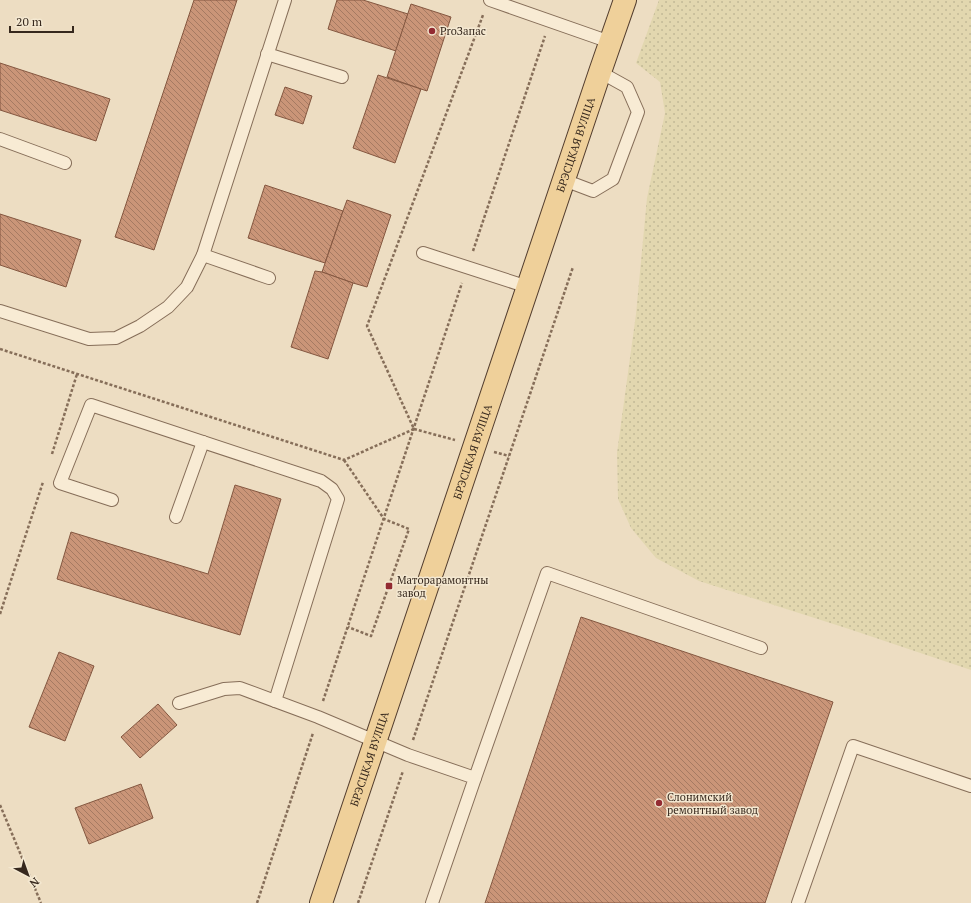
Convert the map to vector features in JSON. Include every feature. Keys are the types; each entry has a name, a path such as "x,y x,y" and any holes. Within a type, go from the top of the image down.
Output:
{"main road":[{"name":"БРЭСЦКАЯ ВУЛІЦА","path":"322,903 625,0"}],"lane":[{"path":"0,311 88,339 116,338 140,326 168,307 187,287 203,254 285,0"},
{"path":"490,0 610,42"},
{"path":"267,54 342,77"},
{"path":"564,180 593,191 613,179 638,112 627,87 600,72"},
{"path":"0,139 65,163"},
{"path":"423,253 528,286"},
{"path":"203,254 269,278"},
{"path":"112,500 60,483 91,405 321,481 332,489 338,499 275,701"},
{"path":"176,517 203,442"},
{"path":"432,903 547,573 761,648"},
{"path":"179,703 224,688 240,688 318,717 408,755 475,778"},
{"path":"798,903 853,746 971,786"}],"path":[{"path":"414,429 367,326 483,15"},
{"path":"256,903 550,21"},
{"path":"358,903 573,267"},
{"path":"0,349 344,460 384,519 409,529 371,636 348,627"},
{"path":"51,457 78,374"},
{"path":"344,460 414,429 447,438"},
{"path":"0,614 44,479"},
{"path":"0,805 41,903"}],"shaded area":[{"path":"659,0 971,0 971,670 699,581 656,558 631,528 618,499 617,453 636,314 647,198 665,113 660,82 636,63"}],"building":[{"path":"194,0 237,0 154,250 115,237"},
{"path":"337,0 363,0 408,14 396,51 328,29"},
{"path":"411,4 451,17 427,91 387,77"},
{"path":"0,63 110,99 96,141 0,110"},
{"path":"378,75 421,89 395,163 353,148"},
{"path":"285,87 312,96 303,124 275,115"},
{"path":"265,185 343,211 325,263 248,238"},
{"path":"347,200 391,215 367,287 322,272"},
{"path":"0,214 81,240 66,287 0,265"},
{"path":"315,271 353,283 328,359 291,347"},
{"path":"235,485 281,499 240,635 57,579 71,532 208,574"},
{"name":"Слонимский ремонтный завод","path":"581,617 833,702 765,903 485,903"},
{"path":"59,652 94,666 65,741 29,727"},
{"path":"158,704 177,725 140,758 121,737"},
{"path":"141,784 153,818 89,844 75,808"}],"place":[{"name":"ProЗапас","path":"432,31"},
{"name":"Маторарамонтны завод","path":"389,586"},
{"name":"Слонимский ремонтный завод","path":"659,803"}]}
